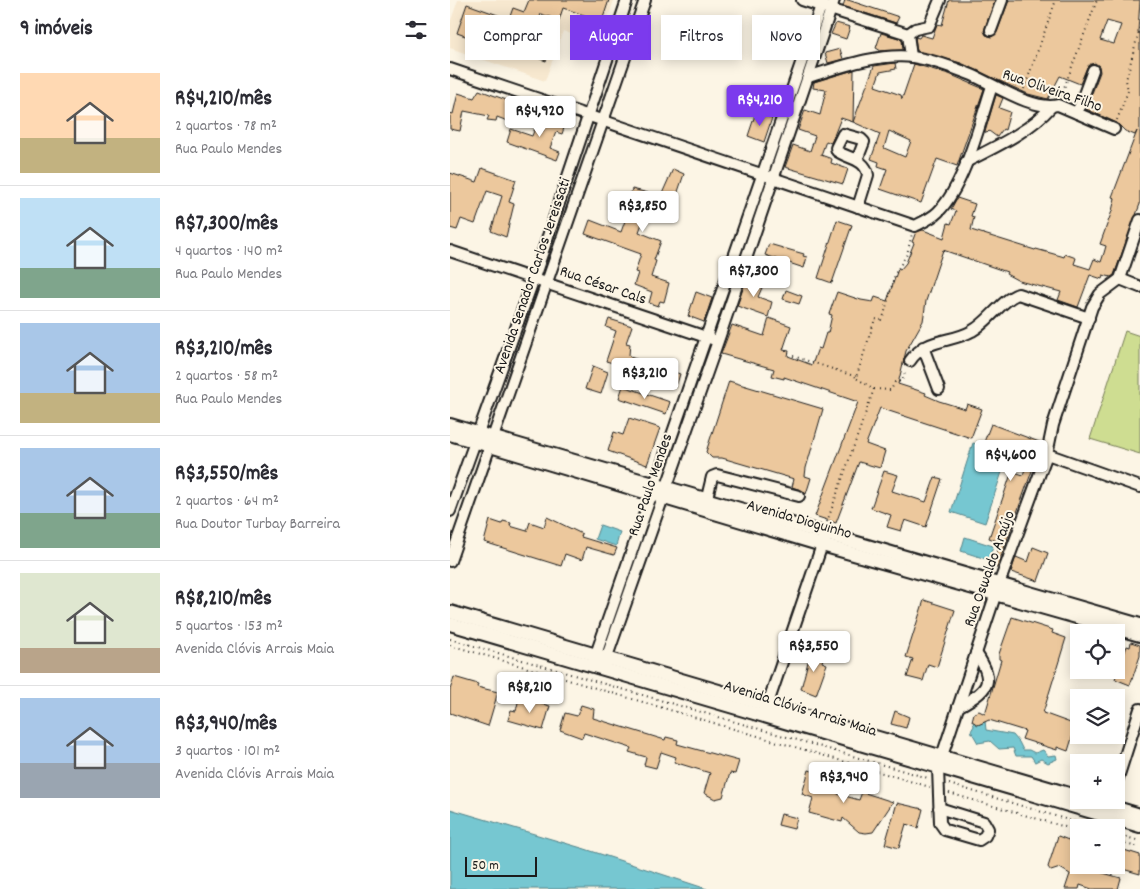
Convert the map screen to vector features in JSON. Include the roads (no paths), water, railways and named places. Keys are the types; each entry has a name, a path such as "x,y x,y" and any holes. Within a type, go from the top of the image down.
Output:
{"main road":[{"name":"Avenida Dioguinho","path":"450,425 490,442 998,589 1140,635"},
{"name":"Avenida Dioguinho","path":"450,434 476,437"},
{"name":"Avenida Dioguinho","path":"998,589 1140,625"},
{"name":"Avenida Clóvis Arrais Maia","path":"450,612 599,661 766,711 940,762 1070,797"},
{"name":"Avenida Clóvis Arrais Maia","path":"450,624 599,661"},
{"name":"Avenida Clóvis Arrais Maia","path":"940,762 1070,795"},
{"name":"Avenida Clóvis Arrais Maia","path":"1112,809 1140,826"},
{"name":"Avenida Clóvis Arrais Maia","path":"1117,809 1140,815"}],"street":[{"name":"Avenida Senador Carlos Jereissati","path":"450,510 534,278 627,0"},
{"name":"Avenida Senador Carlos Jereissati","path":"450,561 645,0"},
{"path":"802,0 827,4 908,34"},
{"path":"908,34 915,28 929,26 940,0"},
{"path":"991,30 1002,0"},
{"name":"Rua Paulo Mendes","path":"820,23 827,4"},
{"path":"908,34 911,57"},
{"name":"Rua Oliveira Filho","path":"808,77 856,63 883,58 911,57 972,75 1020,98 1077,113 1114,129"},
{"name":"Rua Paulo Mendes","path":"659,491 674,428 760,174 806,60"},
{"name":"Rua Paulo Mendes","path":"599,661 659,491 686,432 808,77 811,60"},
{"path":"450,69 915,226 938,212 966,162 992,86"},
{"path":"1077,113 1093,70"},
{"path":"966,162 1020,132 1054,106"},
{"path":"782,116 793,121"},
{"path":"857,160 864,166 868,175 858,206"},
{"path":"1140,220 1120,279 1140,287"},
{"name":"Rua César Cals","path":"450,251 548,282 718,341"},
{"name":"Rua Oswaldo Araújo","path":"940,762 998,589 1047,454 1053,425 1089,318 1100,294 1120,279"},
{"path":"910,361 923,347 972,331 1018,294 1089,318"},
{"path":"923,347 939,389"},
{"path":"674,428 686,432"},
{"path":"1047,454 1140,487"},
{"path":"706,504 712,477 717,475 799,496"},
{"path":"766,711 824,538"},
{"path":"958,707 981,694 988,676 986,668 976,653"},
{"path":"1125,756 1140,709"},
{"path":"940,762 939,786 940,823 945,830 979,840 985,836 988,829 984,822 940,808"}],"water":[{"path":"973,443 1008,454 985,523 951,512"},
{"path":"600,525 620,532 616,546 595,539"},
{"path":"965,537 993,546 989,560 961,551"},
{"path":"985,721 986,730 1013,735 1023,750 1035,753 1043,750 1048,756 1056,755 1057,759 1048,763 1041,759 1035,762 1031,756 1016,756 1013,748 999,749 990,741 978,743 971,731 974,726 973,722"},
{"path":"450,809 585,849 707,889 450,889"}]}
